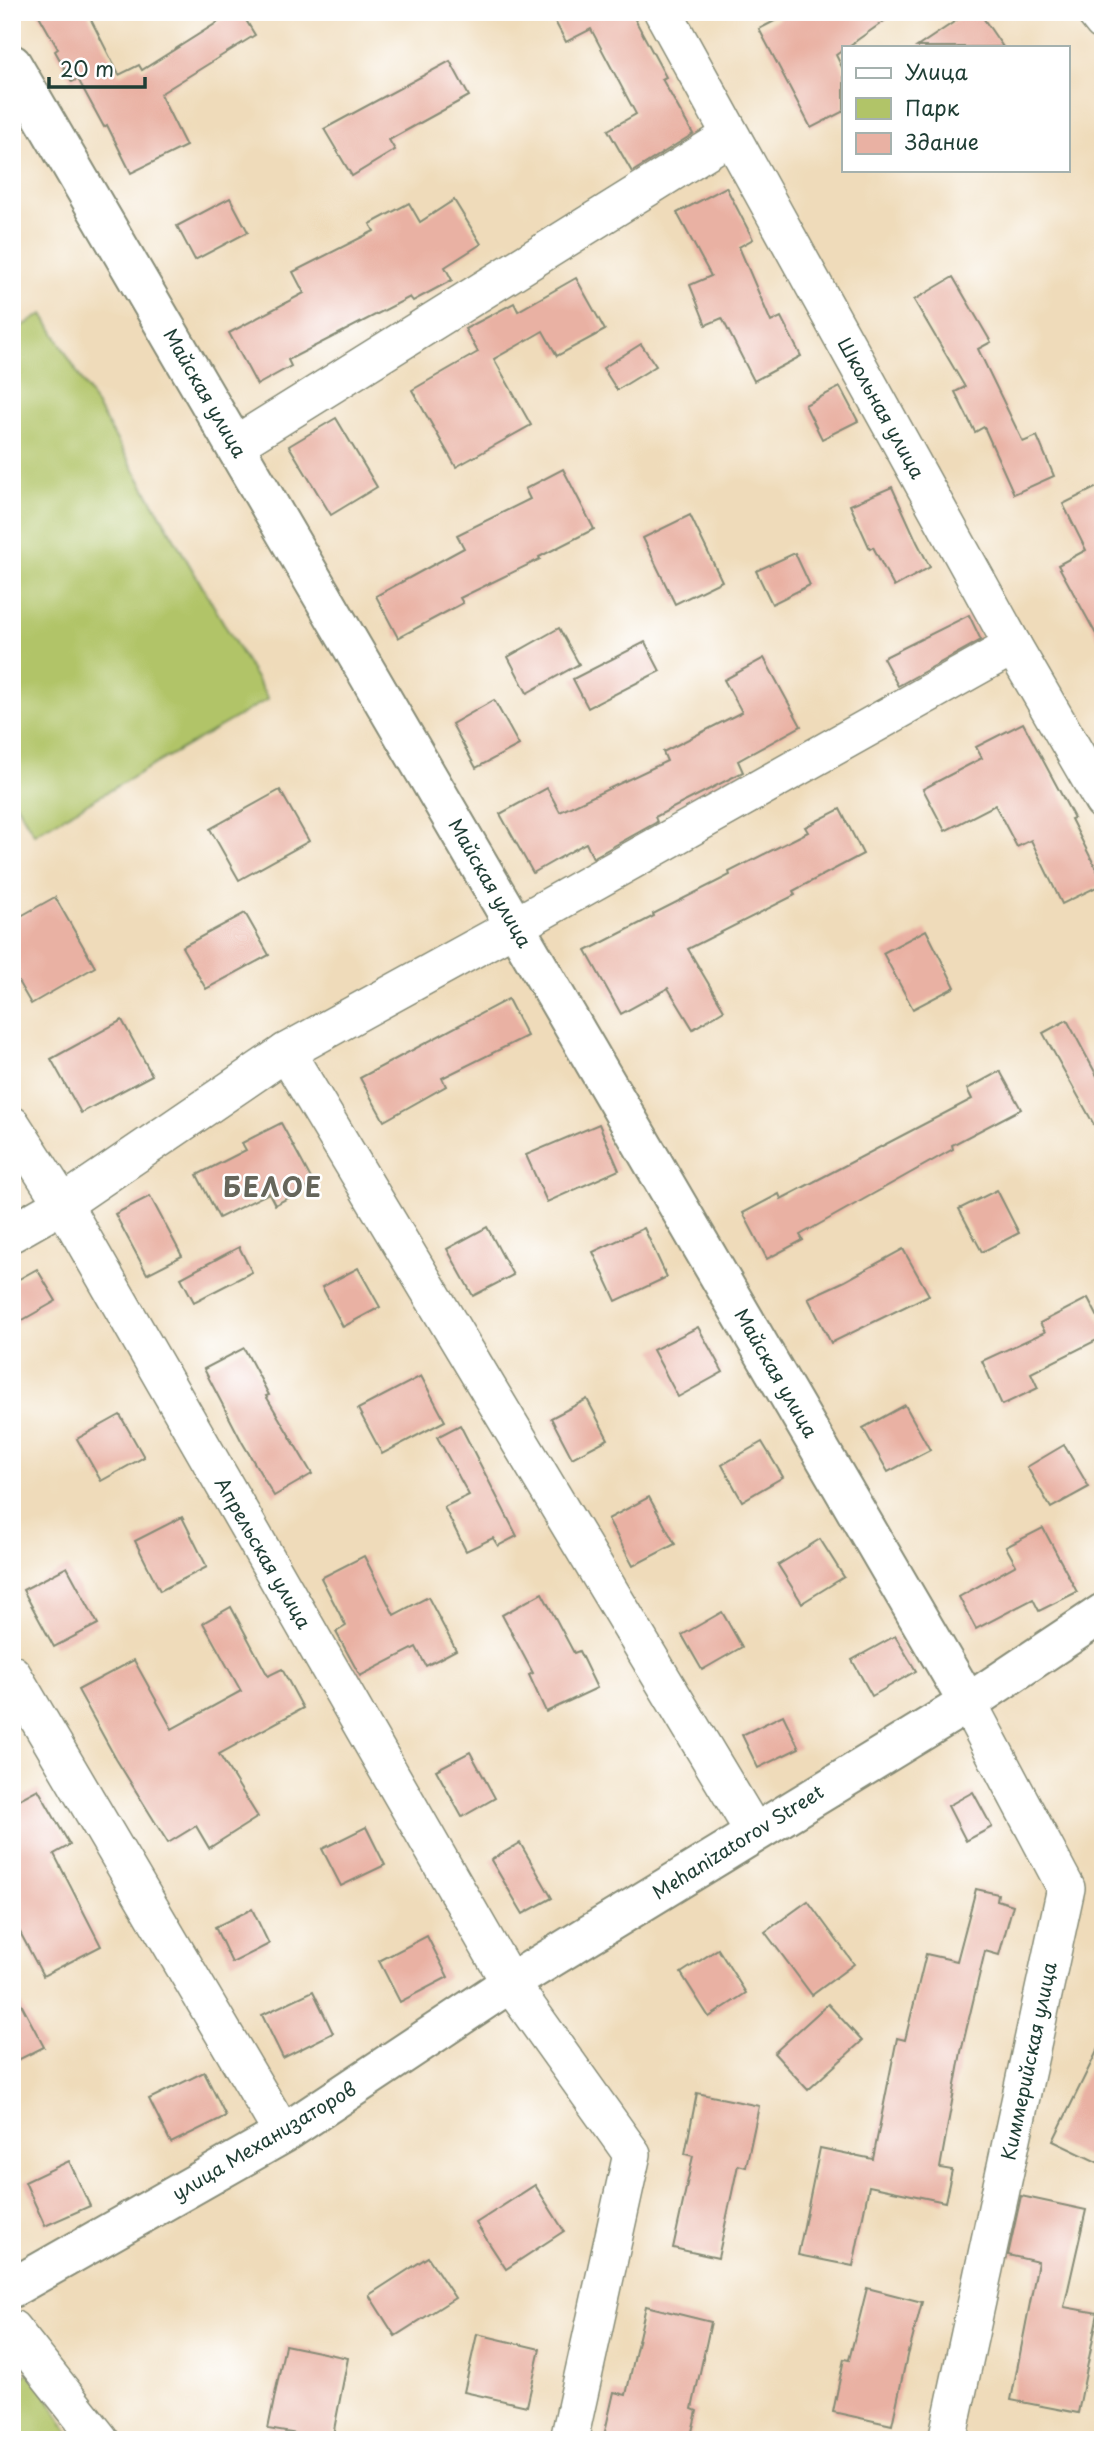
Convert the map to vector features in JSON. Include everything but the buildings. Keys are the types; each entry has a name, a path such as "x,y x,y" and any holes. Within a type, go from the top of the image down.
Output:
{"street":[{"name":"Школьная улица","path":"663,12 1013,646 1103,800"},
{"path":"1095,12 1103,22"},
{"name":"Майская улица","path":"12,64 968,1703"},
{"path":"235,445 730,136"},
{"path":"12,1233 63,1205 286,1052 1013,646"},
{"path":"286,1052 754,1832"},
{"name":"Апрельская улица","path":"12,1125 63,1205 510,1983 632,2154 569,2440"},
{"path":"968,1703 1103,1613"},
{"path":"12,1674 283,2134"},
{"name":"Mehanizatorov Street","path":"510,1983 968,1703"},
{"name":"Киммерийская улица","path":"947,2440 1066,1888 968,1703"},
{"name":"улица Механизаторов","path":"12,2288 283,2134 510,1983"},
{"path":"12,2329 100,2440"}],"green space":[{"path":"43,314 268,699 34,834 12,797 12,332"},
{"path":"32,2371 73,2440 12,2440 12,2382"}],"district":[{"name":"БЕЛОЕ","path":"273,1188"}]}
